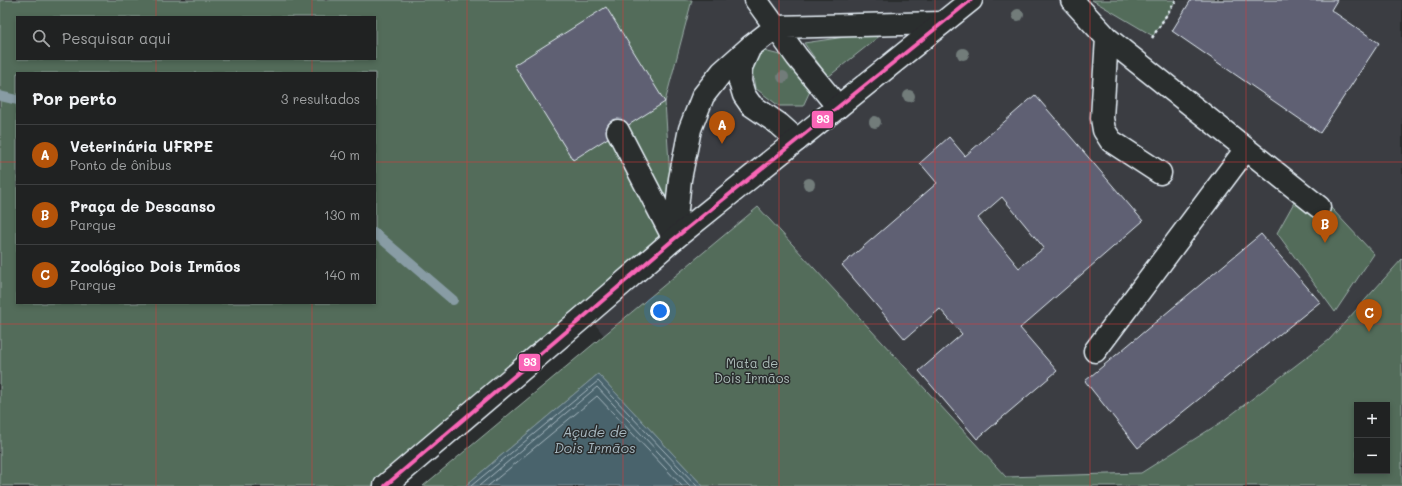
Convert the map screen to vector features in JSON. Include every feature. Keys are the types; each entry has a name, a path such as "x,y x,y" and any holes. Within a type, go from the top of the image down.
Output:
{"main road":[{"path":"756,0 797,57 838,106"},
{"path":"385,486 674,239 971,0"},
{"path":"1072,0 1107,38 1319,207"},
{"path":"674,239 680,179 690,129 703,96 722,72 750,47 776,27 942,23"},
{"path":"1107,38 1102,118 1104,130 1111,141 1160,173"},
{"path":"750,47 741,67 740,82 744,96 752,105 779,124 797,140"},
{"path":"618,131 674,239"},
{"path":"1095,351 1246,149"}],"path":[{"path":"1149,42 1176,0"}],"shaded area":[{"path":"0,0 1402,0 1402,259 1203,480 723,486 587,314 0,486"}],"green space":[{"path":"0,0 692,0 665,102 674,239 384,486 0,486"},
{"path":"1092,0 1176,0 1153,36"},
{"path":"886,31 828,77 804,43"},
{"path":"764,51 780,55 807,73 810,91 803,106 779,106 755,88 751,64"},
{"path":"1306,181 1374,254 1335,312 1277,233"},
{"name":"Mata de Dois Irmãos","path":"758,207 1006,477 1141,473 1223,421 1329,340 1402,259 1402,486 703,486 598,374 465,486 423,486"}],"water":[{"name":"Açude de Dois Irmãos","path":"598,374 703,486 465,486"}],"building":[{"path":"1191,0 1337,0 1331,10 1379,43 1320,133 1172,31"},
{"path":"606,7 665,102 573,160 514,65"},
{"path":"1035,95 1143,221 1020,328 1057,371 977,439 919,371 962,334 940,309 905,339 842,265 937,183 920,163 949,137 965,156","holes":["1002,197 1044,248 1019,268 978,218"]},
{"path":"1261,234 1320,302 1138,448 1085,381"}],"waterway":[{"path":"0,96 16,100"},
{"path":"376,234 453,300"}],"transit line":[{"name":"93","path":"385,486 674,239 971,0"}],"place":[{"name":"Veterinária UFRPE","path":"722,144"},
{"name":"Praça de Descanso","path":"1325,243"},
{"name":"Zoológico Dois Irmãos","path":"1369,332"}]}
